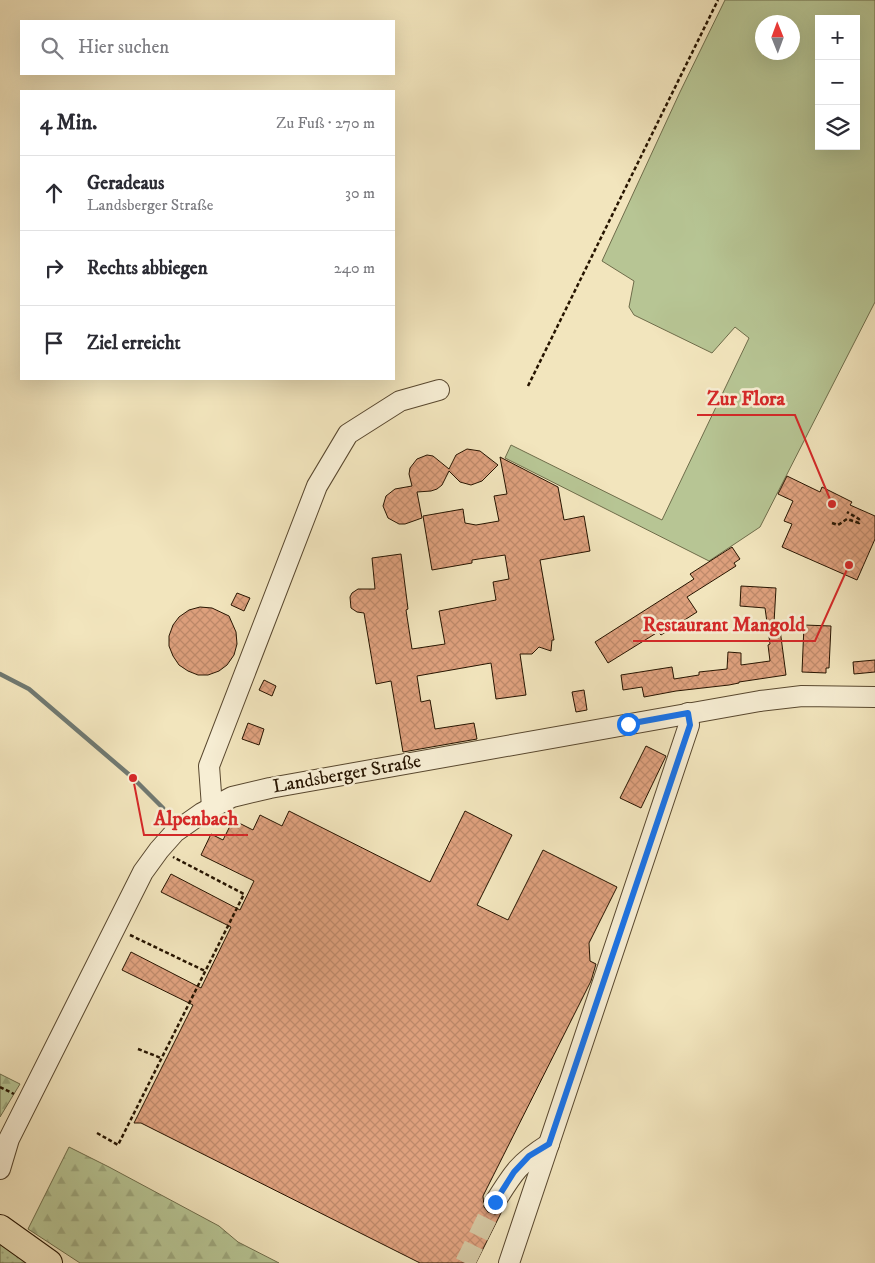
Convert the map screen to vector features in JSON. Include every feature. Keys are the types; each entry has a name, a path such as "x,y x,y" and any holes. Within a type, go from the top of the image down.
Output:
{"main road":[{"path":"0,1228 49,1263"}],"street":[{"path":"212,807 209,766 317,486 348,434 400,401 439,390"},
{"name":"Landsberger Straße","path":"0,1169 4,1143 144,872 159,850 175,832 212,807 232,797 270,788 760,701 802,696 875,697"},
{"path":"509,1263 690,725 688,713"},
{"path":"495,1202 514,1172 529,1156 549,1144"}],"path":[{"path":"528,386 718,0"},
{"path":"832,522 838,525 846,519 859,523 859,519 847,512"},
{"path":"97,1133 118,1145 244,894 159,850"},
{"path":"115,928 205,972"},
{"path":"138,1049 161,1058"}],"green space":[{"path":"725,0 875,0 875,302 760,527 709,561 505,458 511,445 662,520 749,338 735,327 712,353 634,315 629,307 634,281 602,261"},
{"path":"0,1074 20,1084 0,1117"},
{"path":"69,1147 219,1226 238,1242 279,1263 80,1263 28,1229"},
{"path":"0,1232 46,1263 0,1263"}],"building":[{"path":"467,449 480,451 498,465 482,481 471,485 460,482 449,471 442,485 437,489 417,492 422,518 405,524 399,524 388,518 383,506 386,496 395,489 412,486 409,474 410,468 417,459 427,455 433,456 449,469 456,455"},
{"path":"500,457 558,487 564,520 584,516 590,551 540,560 554,640 552,640 551,651 539,647 532,654 520,654 526,695 496,699 491,663 417,676 421,702 430,700 435,729 474,723 477,739 403,752 391,681 376,684 364,613 357,612 351,608 350,597 358,589 375,589 372,558 401,554 412,649 445,644 439,611 496,600 493,582 509,579 505,555 472,560 472,563 432,570 423,516 463,509 465,523 476,525 499,521 494,496 507,494"},
{"path":"787,476 820,492 822,487 852,502 850,505 875,516 875,539 857,580 782,547 792,524 784,521 793,501 778,494"},
{"path":"732,547 740,559 734,563 736,566 687,597 697,612 661,635 658,632 608,663 595,642 694,579 690,574"},
{"path":"741,586 776,588 774,623 779,622 786,675 644,697 642,687 623,690 621,675 672,667 674,679 699,675 699,672 727,669 728,652 741,653 741,665 770,661 768,645 770,644 765,608 740,606"},
{"path":"237,593 250,598 244,611 231,605"},
{"path":"200,607 212,608 229,616 236,632 237,644 234,655 227,665 219,671 208,675 198,675 179,665 169,646 169,636 173,625 179,617 189,610"},
{"path":"804,625 831,626 829,668 826,668 826,673 802,672"},
{"path":"875,660 875,672 854,674 853,662"},
{"path":"264,680 276,686 272,696 259,690"},
{"path":"584,690 587,710 576,712 572,692"},
{"path":"248,723 264,729 259,745 242,739"},
{"path":"646,746 666,756 641,808 620,798"},
{"path":"289,811 430,882 465,811 512,835 477,905 508,920 543,850 617,887 589,943 590,961 596,964 591,981 483,1196 484,1207 488,1212 495,1214 502,1211 476,1263 420,1263 141,1123 134,1123 193,1005 122,970 131,952 201,988 231,927 161,892 171,874 240,910 254,881 201,855 211,834 223,840 233,820 253,830 260,815 282,826"}],"waterway":[{"path":"0,674 29,689 133,778 163,808"}],"tunnel":[{"path":"465,1263 495,1202"}],"place":[{"name":"Zur Flora","path":"832,504"},
{"name":"Restaurant Mangold","path":"849,565"},
{"name":"Alpenbach","path":"133,778"}],"route":[{"path":"495,1202 514,1172 529,1156 549,1144 690,725 688,713 628,724"}]}
